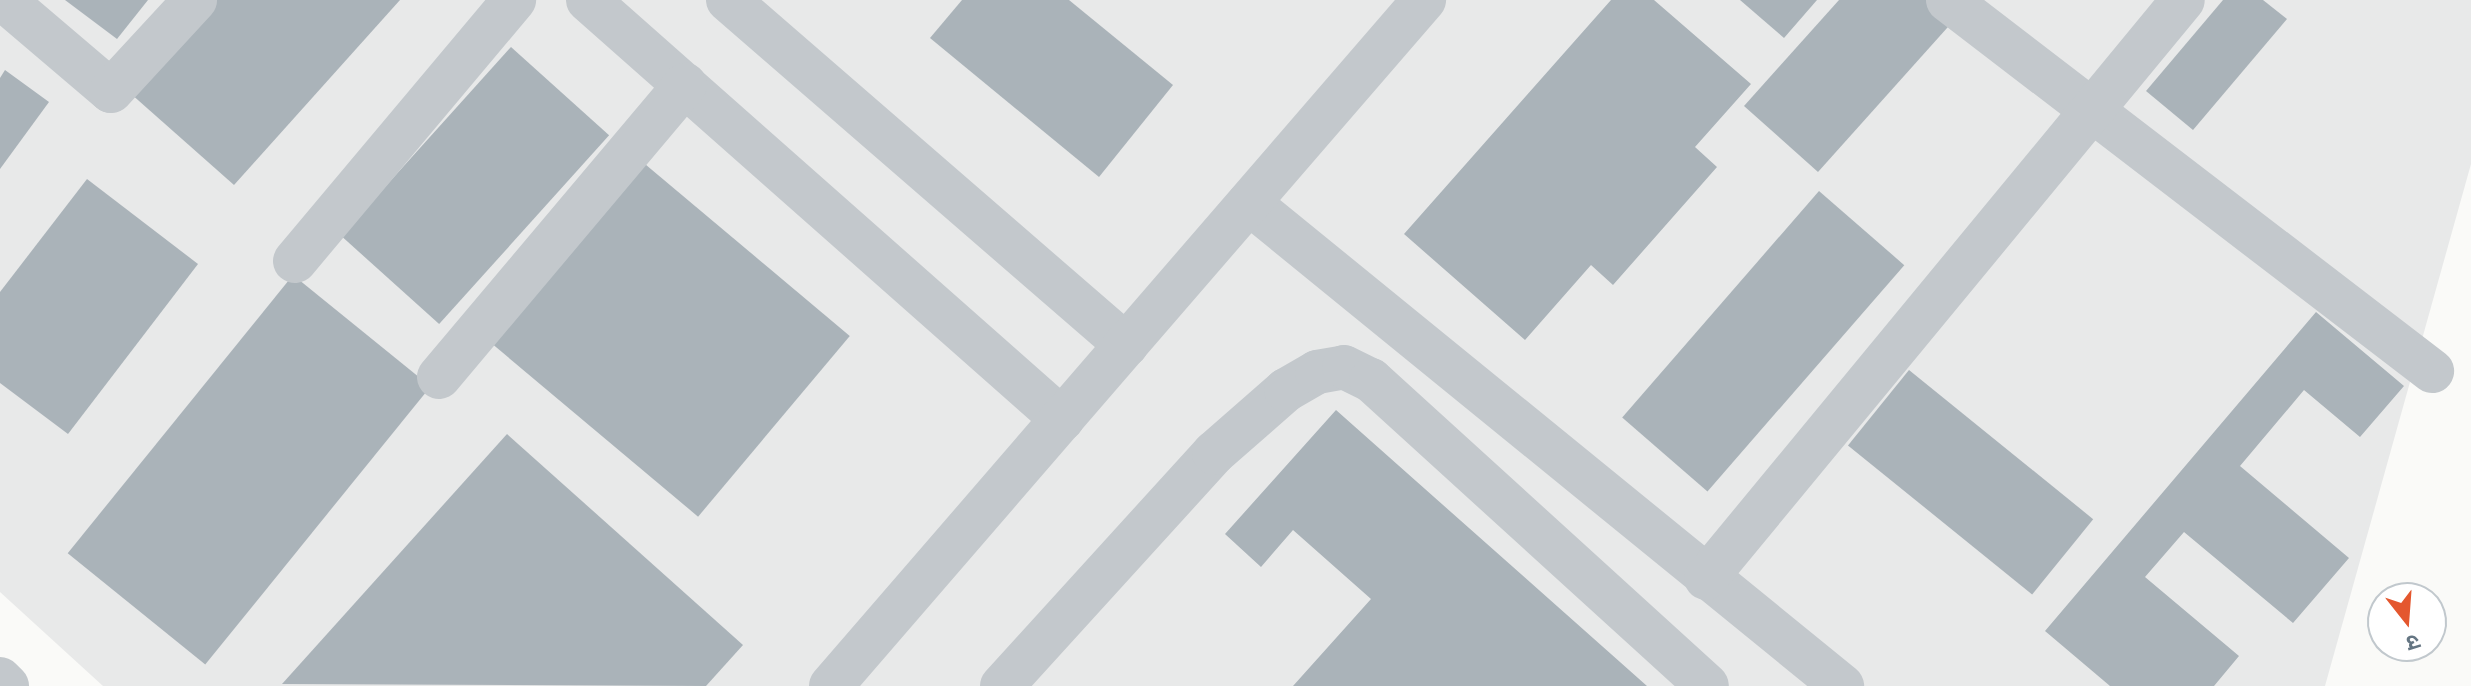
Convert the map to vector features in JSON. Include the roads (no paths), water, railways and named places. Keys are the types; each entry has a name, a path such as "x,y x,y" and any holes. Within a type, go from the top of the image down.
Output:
{"street":[{"path":"4,0 111,91 195,0"},
{"path":"295,261 514,0"},
{"path":"588,0 1062,419"},
{"path":"728,0 1126,345"},
{"path":"831,686 1424,0"},
{"path":"1948,0 2432,371"},
{"path":"1706,578 2183,0"},
{"path":"439,377 685,85"},
{"path":"1249,203 1842,686"},
{"path":"1002,686 1214,453 1286,390 1317,372 1344,367 1371,380 1707,686"},
{"path":"0,679 7,686"}]}
